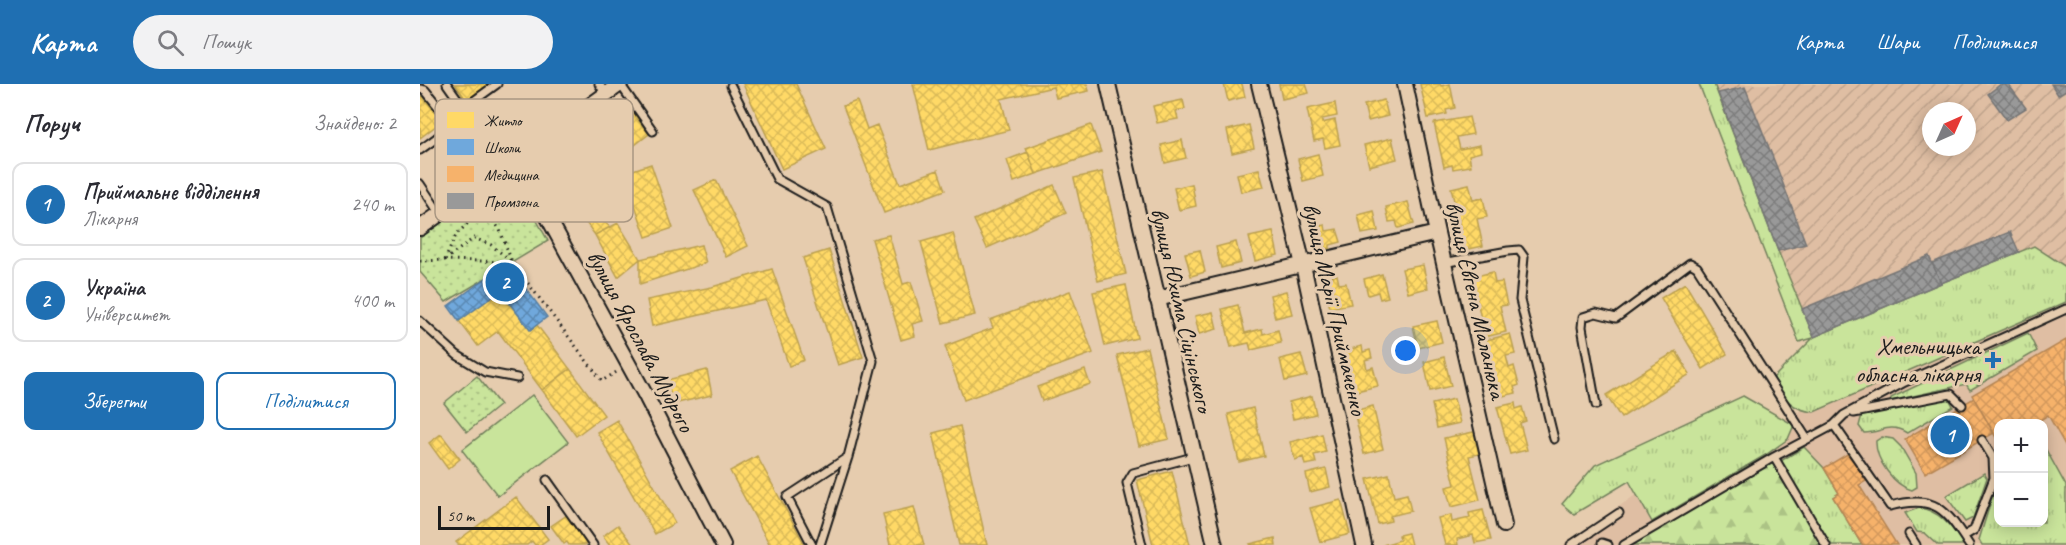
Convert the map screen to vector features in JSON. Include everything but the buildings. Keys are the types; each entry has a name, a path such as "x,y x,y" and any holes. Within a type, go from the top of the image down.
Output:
{"street":[{"path":"591,99 603,89 620,84"},
{"name":"вулиця Юхима Сіцінського","path":"1108,84 1215,545"},
{"name":"вулиця Марії Приймаченко","path":"1259,84 1303,265 1364,545"},
{"name":"вулиця Євгена Маланюка","path":"1405,84 1443,263 1504,525"},
{"path":"420,228 435,218"},
{"name":"вулиця Ярослава Мудрого","path":"546,222 629,364 723,545"},
{"path":"1157,298 1437,233"}],"lane":[{"path":"447,84 458,99"},
{"path":"476,99 497,84"},
{"path":"620,84 631,99"},
{"path":"731,86 777,179 827,207 873,362 848,457 820,545"},
{"path":"420,90 425,90 435,102"},
{"path":"633,103 653,131"},
{"path":"420,150 435,138"},
{"path":"420,184 435,206"},
{"path":"1443,263 1508,250 1518,250 1524,257 1520,300 1554,439"},
{"path":"1596,405 1582,327 1583,317 1596,313 1616,318 1690,263 1697,267 1807,440"},
{"path":"1623,545 1774,457 1834,425 1844,415 1905,382 2066,309"},
{"path":"420,321 457,355 485,372 517,378"},
{"path":"1844,415 1951,394 1962,405"},
{"path":"1834,425 1890,506 1909,501 1926,502 1952,519 1969,545"},
{"path":"1964,536 1974,530 1994,478 1993,458 1982,440"},
{"path":"812,545 787,497 848,457"},
{"path":"1142,545 1127,483 1129,477 1133,473 1193,457"},
{"path":"1774,457 1826,545"},
{"path":"547,480 593,545"},
{"path":"1571,545 1619,513"},
{"path":"1909,534 1916,545"}],"path":[{"path":"445,260 456,235 469,222"},
{"path":"494,222 500,230 512,262"},
{"path":"445,260 474,238 491,244 512,262 602,381 629,364"},
{"path":"420,261 512,262"}],"shaded area":[{"path":"1699,84 2066,84 2066,267 2034,246 1799,342"},
{"name":"Хмельницька обласна лікарня","path":"2066,296 2066,545 1563,545 1685,461"}],"green space":[{"path":"1699,84 1714,84 1778,251 1814,337 2034,246 2066,267 2066,302 1814,412 1799,409 1784,397 1773,378 1813,338 1799,342"},
{"path":"442,222 538,222 548,241 446,302 420,272 420,238"},
{"path":"2028,333 2037,351 1970,390 1966,384 1891,401 1891,398"},
{"path":"477,376 500,405 467,432 444,403"},
{"path":"532,395 568,442 498,496 462,450"},
{"path":"1947,395 1953,406 1907,433 1890,428 1864,433 1859,426 1863,411"},
{"path":"1743,396 1794,425 1788,439 1767,454 1652,522 1629,481 1574,514 1562,504 1595,465"},
{"path":"1882,437 1893,439 1901,447 1916,473 1917,487 1912,490 1905,487 1887,471 1877,448 1876,441"},
{"path":"1804,447 1824,468 1839,493 1833,497 1862,545 1830,545 1779,462"},
{"path":"2048,453 2066,486 2066,545 1982,545 1979,540 1994,491 1994,527 2048,527"},
{"path":"1774,457 1826,545 1624,545"},
{"path":"1984,473 1987,478 1973,518 1965,522 1946,496"},
{"path":"1919,508 1940,516 1965,545 1938,545 1925,533 1917,532 1905,513"}],"place":[{"name":"Україна","path":"505,282"},
{"name":"Хмельницька обласна лікарня","path":"1993,360"},
{"name":"Приймальне відділення","path":"1950,435"}]}
